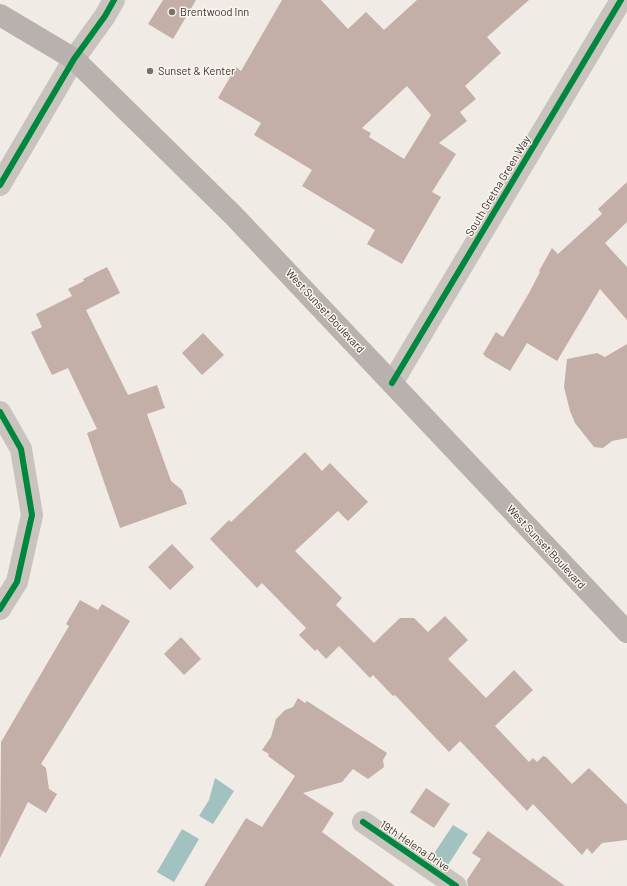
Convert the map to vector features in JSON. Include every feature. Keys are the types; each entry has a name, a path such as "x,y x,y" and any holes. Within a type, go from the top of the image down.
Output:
{"main road":[{"name":"West Sunset Boulevard","path":"0,15 74,59 239,222 627,632"}],"street":[{"path":"0,185 74,59 105,16 114,0"},
{"name":"South Gretna Green Way","path":"392,383 621,0"},
{"path":"0,412 22,449 32,515 17,582 0,609"},
{"name":"19th Helena Drive","path":"363,822 456,886"}],"water":[{"path":"215,778 234,791 213,824 199,816 209,800"},
{"path":"453,825 468,834 448,865 433,855"},
{"path":"182,829 199,839 174,882 157,872"}],"building":[{"name":"Brentwood Inn","path":"163,0 196,0 173,39 148,24"},
{"path":"282,0 321,0 348,29 366,12 384,30 417,0 529,0 487,37 501,53 465,86 476,99 460,112 467,121 439,143 456,154 432,192 441,197 402,264 367,244 375,230 302,186 312,170 254,135 261,123 218,98 236,67 241,71","holes":["407,86 431,115 404,159 369,137 371,133 362,128"]},
{"path":"627,182 627,222 605,243 627,267 627,320 600,289 557,361 527,343 510,371 486,357 483,354 496,332 503,337 529,293 552,248 558,254 602,214 598,209"},
{"path":"107,267 120,293 86,310 128,395 157,385 165,408 147,414 171,481 182,490 187,504 120,528 87,433 97,429 68,368 52,375 31,332 42,327 36,314 72,296 68,289 84,281 83,279"},
{"path":"203,333 224,355 202,375 182,353"},
{"path":"627,344 627,438 612,441 603,448 594,447 575,423 570,411 564,387 567,359 597,353 605,357"},
{"path":"305,452 322,471 330,463 368,502 348,521 338,511 295,551 342,598 336,605 374,643 400,618 414,618 428,632 445,616 468,640 448,659 486,698 514,670 533,690 495,726 529,762 533,758 537,762 543,756 546,757 572,784 589,768 627,805 627,840 602,843 592,854 587,848 582,855 533,804 527,811 460,741 449,752 395,695 393,696 373,675 370,678 339,646 326,659 317,649 315,651 299,635 306,628 262,583 257,588 210,539 229,520 231,522"},
{"path":"172,544 194,567 170,590 148,567"},
{"path":"80,600 98,610 102,604 130,621 41,764 46,768 49,789 57,794 46,813 28,802 0,858 1,742 69,626 66,624"},
{"path":"181,637 201,659 184,675 164,654"},
{"path":"298,698 305,703 307,701 387,753 383,760 384,767 368,779 353,769 342,782 303,793 334,813 322,832 395,886 204,886 246,818 262,827 295,776 262,750 271,737 276,719 285,710 293,707"},
{"path":"426,788 450,804 434,828 410,812"},
{"path":"488,831 565,886 468,886 467,880 481,859 472,853"}],"cycle path":[{"path":"0,185 74,59 105,16 114,0"},
{"path":"392,383 621,0"},
{"path":"0,412 21,449 32,515 17,582 0,609"},
{"path":"363,822 456,886"}],"place":[{"name":"Brentwood Inn","path":"172,12"},
{"name":"Sunset & Kenter","path":"150,71"}]}
